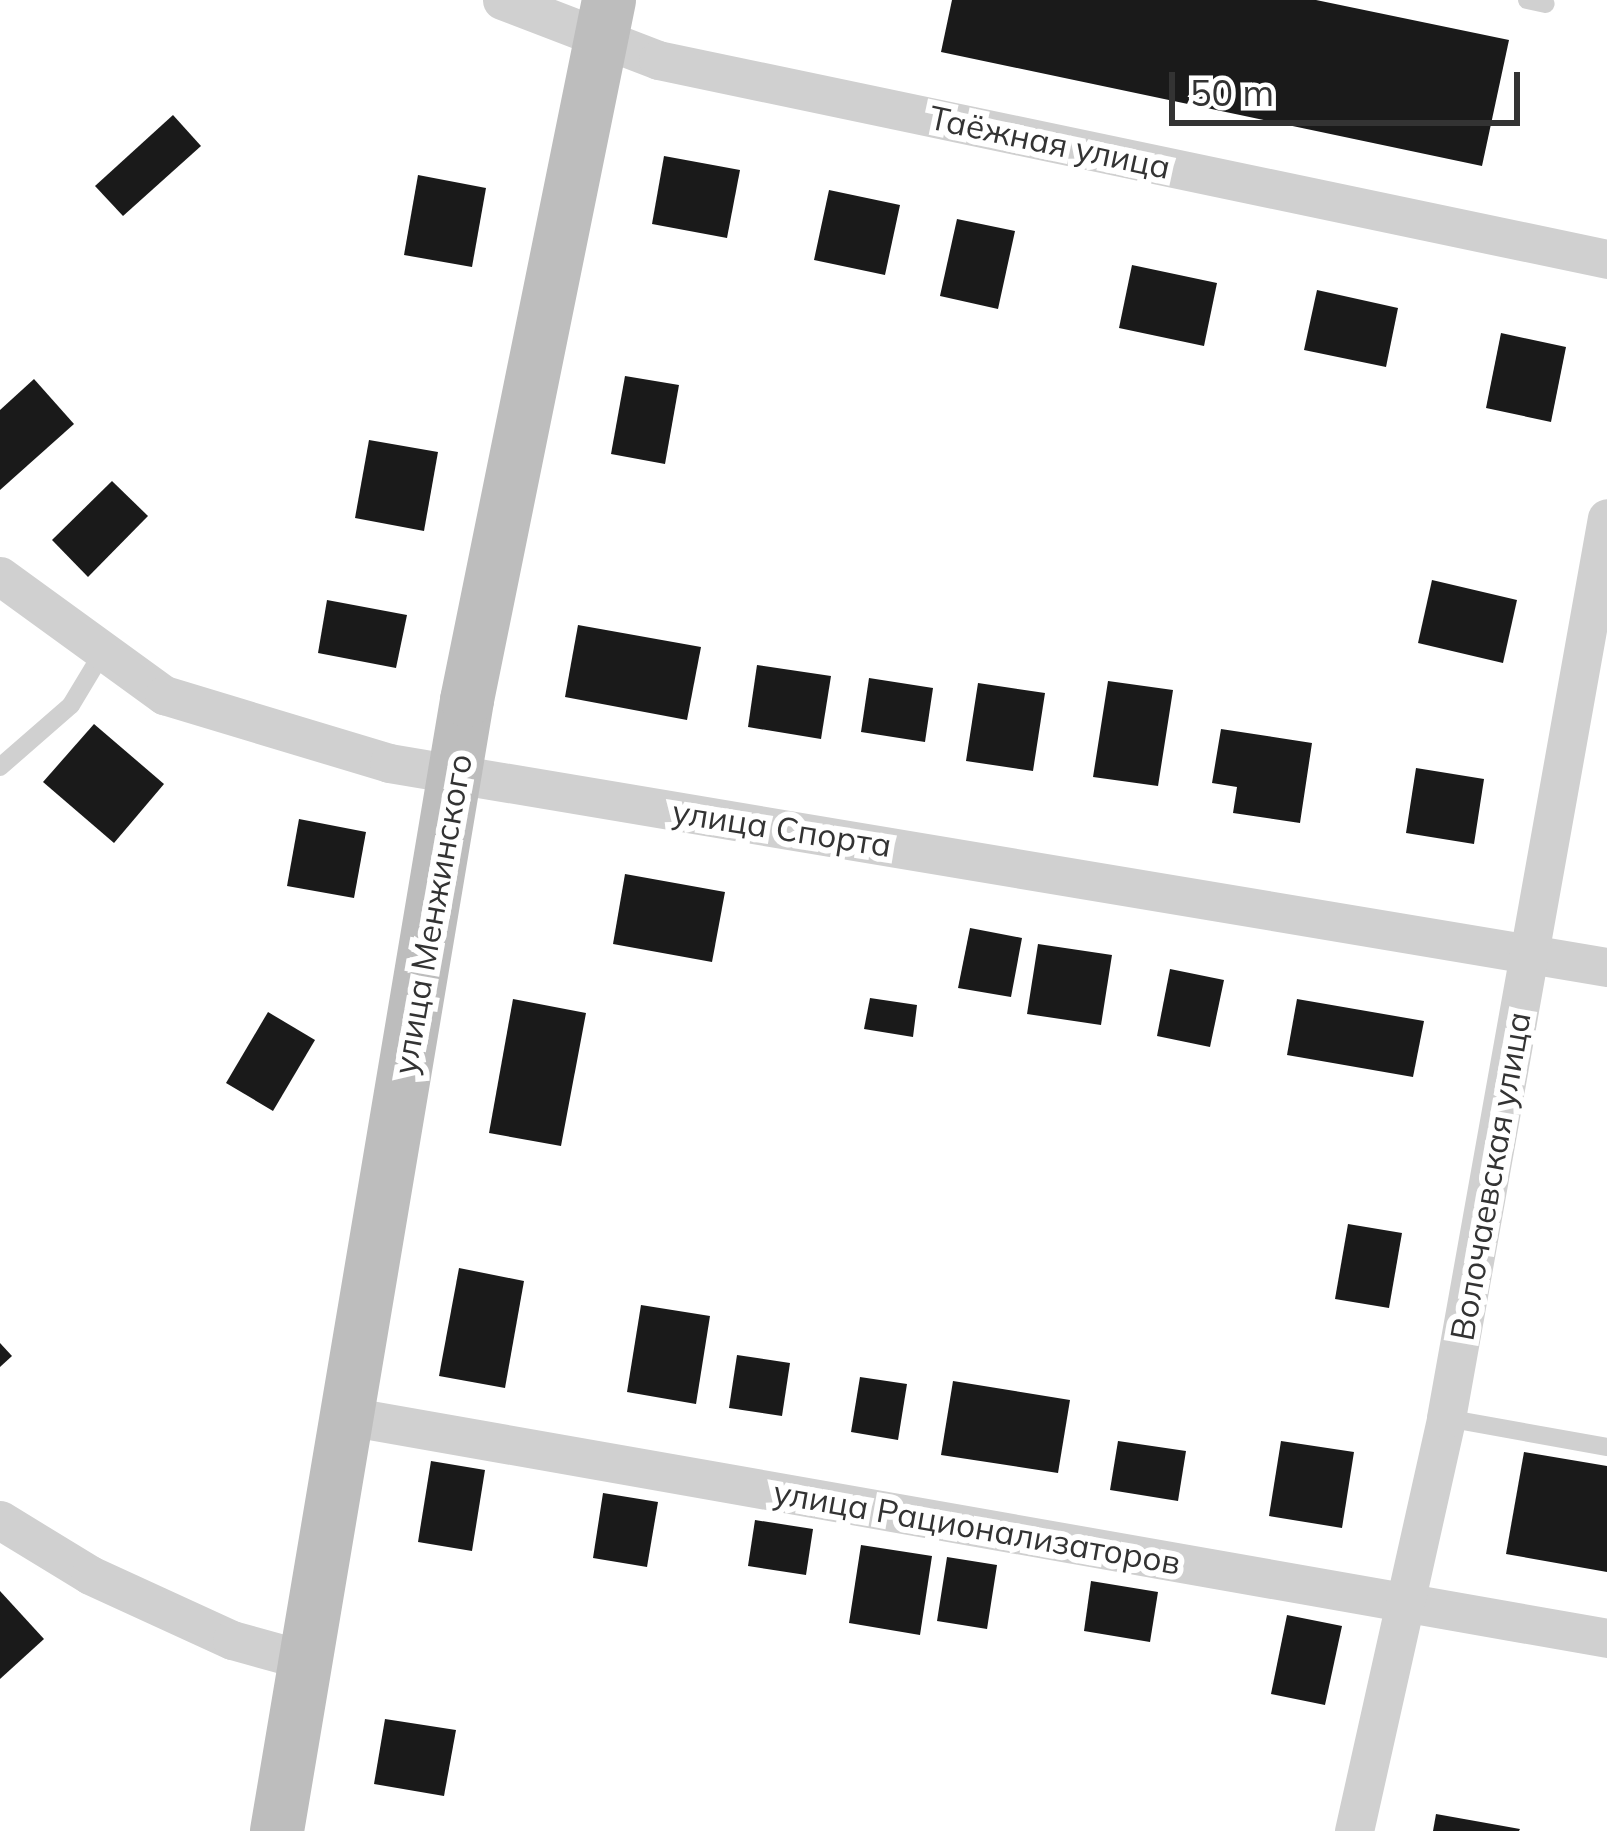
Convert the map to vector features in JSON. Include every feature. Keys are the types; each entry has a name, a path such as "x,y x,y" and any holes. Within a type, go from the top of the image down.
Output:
{"street":[{"name":"Таёжная улица","path":"502,0 605,19 658,60 1607,259"},
{"name":"улица Менжинского","path":"277,1831 458,775 466,700 605,19"},
{"name":"Волочаевская улица","path":"1354,1831 1409,1604 1446,1418 1607,518"},
{"name":"улица Спорта","path":"0,576 101,655 164,695 272,733 458,775 1607,967"},
{"name":"улица Рационализаторов","path":"347,1416 1607,1638"},
{"path":"0,1520 90,1575 232,1640 304,1660"}],"lane":[{"path":"0,767 71,705 101,655"},
{"path":"1446,1418 1607,1447"}],"building":[{"path":"952,0 1316,0 1509,40 1482,166 941,52"},
{"path":"173,115 201,146 123,216 95,186"},
{"path":"664,156 740,170 727,238 652,224"},
{"path":"418,175 486,188 472,267 404,255"},
{"path":"829,190 900,205 885,275 814,260"},
{"path":"957,219 1015,231 998,309 940,296"},
{"path":"1132,265 1217,283 1204,346 1119,328"},
{"path":"1317,290 1398,308 1386,367 1304,350"},
{"path":"1501,333 1566,347 1551,422 1486,408"},
{"path":"625,376 679,385 665,464 611,454"},
{"path":"34,379 74,424 0,490 0,410"},
{"path":"369,440 438,452 424,531 355,518"},
{"path":"112,481 148,516 88,577 52,540"},
{"path":"1432,580 1517,600 1503,663 1418,643"},
{"path":"327,600 407,615 396,668 318,653"},
{"path":"578,625 701,647 687,720 565,697"},
{"path":"757,665 831,676 821,739 748,727"},
{"path":"869,678 933,688 925,742 861,732"},
{"path":"1108,681 1173,690 1158,786 1093,777"},
{"path":"978,683 1045,693 1033,771 966,761"},
{"path":"94,724 164,784 114,843 43,782"},
{"path":"1221,729 1312,743 1300,823 1233,813 1237,787 1212,783"},
{"path":"1416,768 1484,779 1474,844 1406,833"},
{"path":"299,819 366,832 354,898 287,886"},
{"path":"625,874 725,892 712,962 613,944"},
{"path":"970,928 1022,938 1011,997 958,988"},
{"path":"1038,944 1112,955 1101,1025 1027,1014"},
{"path":"1170,969 1224,980 1210,1047 1157,1036"},
{"path":"870,998 917,1005 913,1037 864,1029"},
{"path":"513,999 586,1013 561,1146 489,1133"},
{"path":"1297,999 1424,1021 1413,1077 1287,1055"},
{"path":"268,1012 315,1040 273,1111 226,1083"},
{"path":"1348,1224 1402,1233 1389,1308 1335,1299"},
{"path":"459,1268 524,1281 505,1388 439,1376"},
{"path":"641,1305 710,1316 696,1404 627,1392"},
{"path":"0,1343 12,1356 0,1367"},
{"path":"737,1355 790,1363 782,1416 729,1408"},
{"path":"860,1377 907,1384 898,1440 851,1432"},
{"path":"953,1381 1070,1400 1058,1473 941,1455"},
{"path":"1118,1441 1186,1451 1178,1501 1110,1490"},
{"path":"1281,1441 1354,1452 1342,1528 1269,1516"},
{"path":"1524,1452 1607,1466 1607,1572 1506,1554"},
{"path":"431,1461 485,1470 472,1551 418,1542"},
{"path":"603,1493 658,1502 647,1567 593,1558"},
{"path":"755,1520 813,1529 806,1575 748,1566"},
{"path":"861,1545 932,1556 920,1635 849,1623"},
{"path":"947,1557 997,1565 987,1629 937,1621"},
{"path":"1091,1581 1158,1592 1150,1642 1084,1631"},
{"path":"0,1591 44,1639 0,1679"},
{"path":"1287,1615 1342,1626 1325,1705 1271,1694"},
{"path":"385,1719 456,1730 444,1796 374,1784"},
{"path":"1436,1814 1520,1829 1433,1831"}]}
